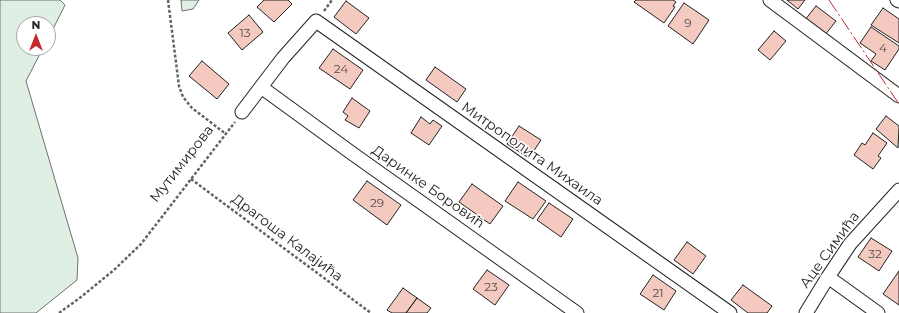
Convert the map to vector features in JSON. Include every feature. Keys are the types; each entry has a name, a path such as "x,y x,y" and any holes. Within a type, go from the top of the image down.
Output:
{"street":[{"path":"770,0 899,96"},
{"name":"Митрополита Михаила","path":"261,87 283,58 316,21 730,313"},
{"path":"242,112 261,87"},
{"name":"Даринке Боровић","path":"261,87 358,158 578,313"},
{"name":"Аце Симића","path":"806,313 850,244 877,212 899,190"},
{"path":"828,278 878,313"}],"path":[{"path":"168,0 179,86 183,96 192,108 226,134"},
{"name":"Мутимирова","path":"59,313 108,275 141,244 242,112"},
{"name":"Драгоша Калајића","path":"191,179 371,313"}],"green space":[{"path":"0,0 60,0 65,5 56,23 56,16 16,16 16,56 39,56 26,81 78,258 77,280 36,313 0,313"},
{"path":"181,0 199,0 193,9 182,11"}],"building":[{"path":"264,0 288,0 292,4 274,22 257,7"},
{"path":"636,0 673,0 676,2 673,6 675,7 664,23 634,2"},
{"path":"787,0 805,0 798,9"},
{"path":"346,1 369,18 356,34 334,17"},
{"path":"684,3 709,20 693,44 668,26"},
{"path":"816,6 836,21 825,35 805,20"},
{"path":"883,8 899,19 899,43 871,25"},
{"path":"249,15 263,32 242,50 228,33"},
{"path":"871,27 899,46 899,49 885,70 871,61 876,54 860,43"},
{"path":"774,31 786,41 770,60 758,50"},
{"path":"333,49 363,70 350,89 319,68"},
{"path":"202,61 229,84 217,99 189,76"},
{"path":"435,67 466,89 457,102 426,80"},
{"path":"352,98 370,111 359,128 345,120 348,116 343,112"},
{"path":"886,116 899,126 898,148 876,129"},
{"path":"421,117 430,124 433,120 442,126 429,145 411,133"},
{"path":"519,126 541,140 529,158 507,144"},
{"path":"873,133 887,143 878,156 881,158 873,169 854,155 862,143 865,145"},
{"path":"367,181 401,205 387,225 353,200"},
{"path":"518,182 546,201 533,219 505,201"},
{"path":"472,184 503,206 490,224 459,202"},
{"path":"549,203 573,219 561,237 537,220"},
{"path":"871,238 892,251 879,271 858,257"},
{"path":"687,242 706,256 693,274 674,260"},
{"path":"487,270 509,285 495,305 473,289"},
{"path":"899,271 899,305 883,294"},
{"path":"653,275 676,291 664,310 640,294"},
{"path":"743,285 772,306 767,313 748,313 731,300"},
{"path":"403,288 417,298 406,313 392,313 387,310"},
{"path":"417,298 431,308 427,313 406,313"}],"power":[{"path":"829,0 899,104"}]}
